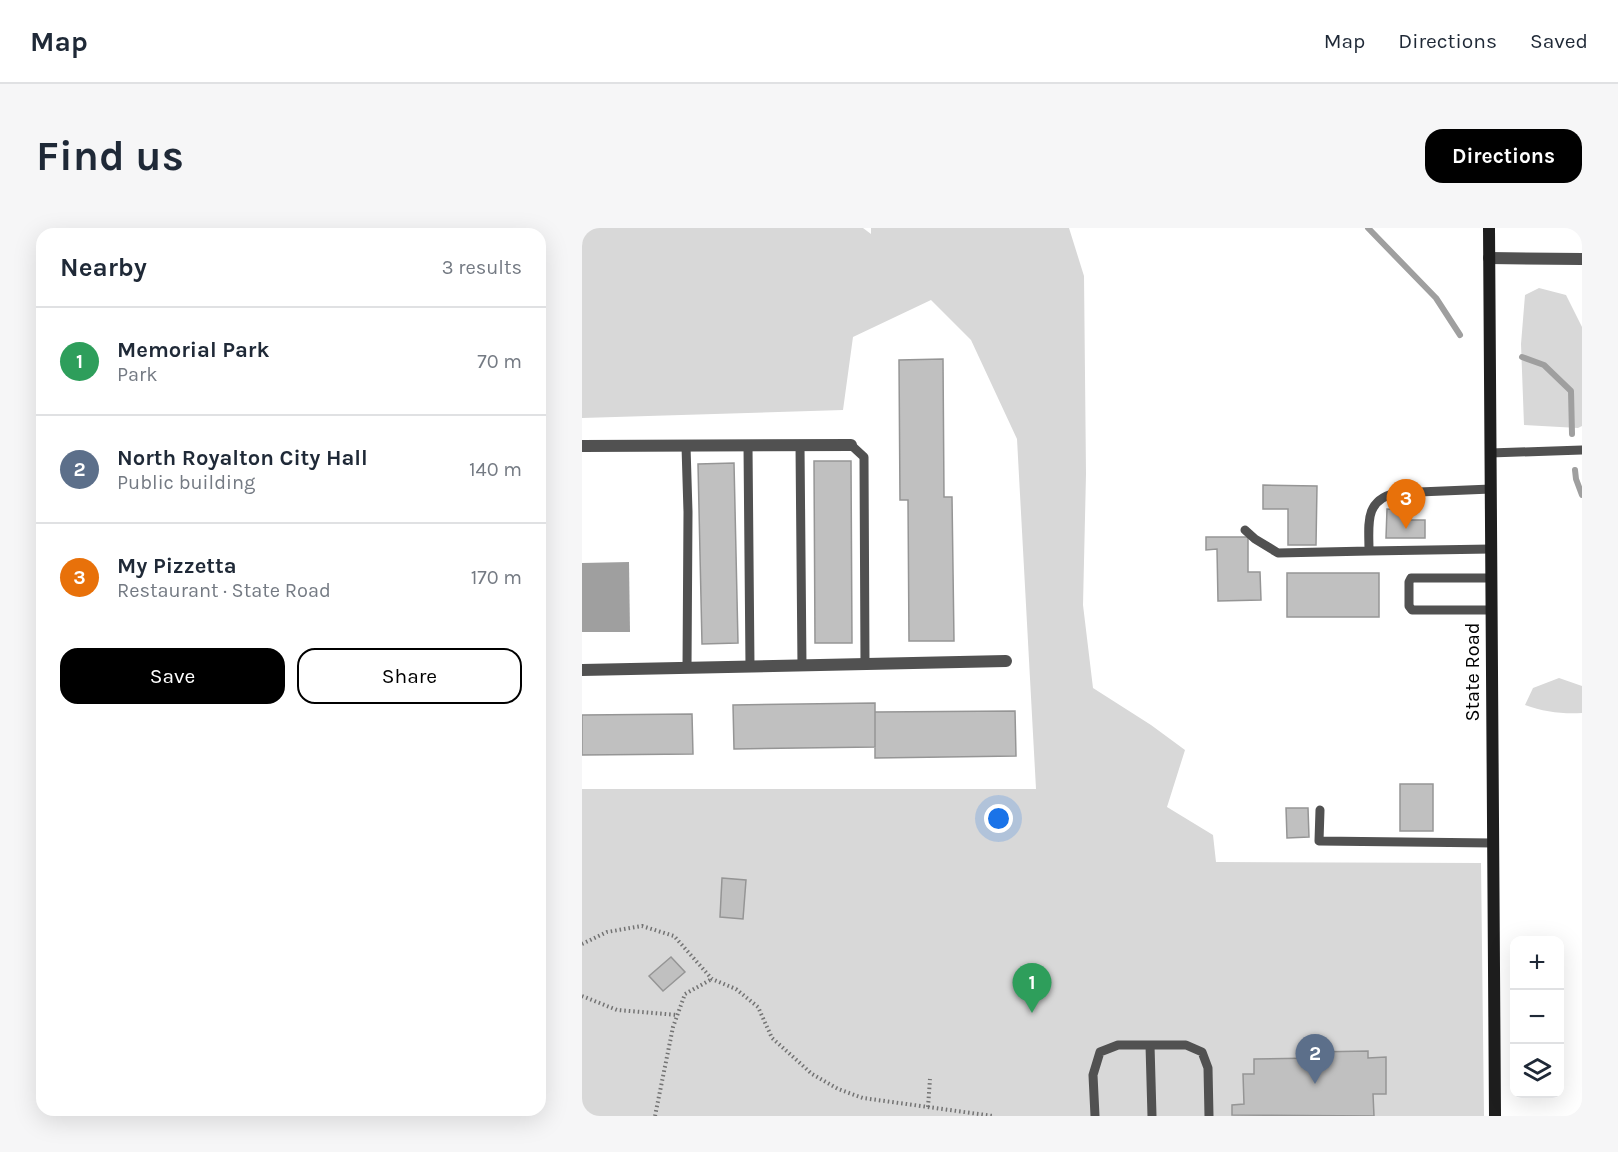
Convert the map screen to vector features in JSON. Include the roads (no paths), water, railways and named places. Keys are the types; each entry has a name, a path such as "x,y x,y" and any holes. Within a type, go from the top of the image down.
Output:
{"main road":[{"name":"State Road","path":"1489,228 1495,1116"}],"street":[{"path":"1489,258 1582,259"},
{"path":"582,446 851,445"},
{"path":"582,670 1006,661"}],"lane":[{"path":"800,445 802,666"},
{"path":"851,445 864,457 865,664"},
{"path":"686,446 687,668"},
{"path":"748,446 750,667"},
{"path":"1490,453 1582,450"},
{"path":"1369,551 1371,511 1377,500 1385,495 1491,489"},
{"path":"1245,530 1278,553 1491,549"},
{"path":"1491,578 1412,578 1409,582 1409,606 1412,610 1492,610"},
{"path":"1320,810 1319,841 1493,843"},
{"path":"1095,1116 1093,1075 1100,1052 1118,1045 1186,1045 1202,1052 1208,1068 1209,1116"},
{"path":"1150,1045 1152,1116"}],"waterway":[{"path":"1368,228 1436,298 1460,335"},
{"path":"1522,357 1544,365 1571,391 1572,434"},
{"path":"1575,470 1582,495"}],"place":[{"name":"My Pizzetta","path":"1406,529"},
{"name":"Memorial Park","path":"1032,1013"},
{"name":"North Royalton City Hall","path":"1315,1084"}]}
